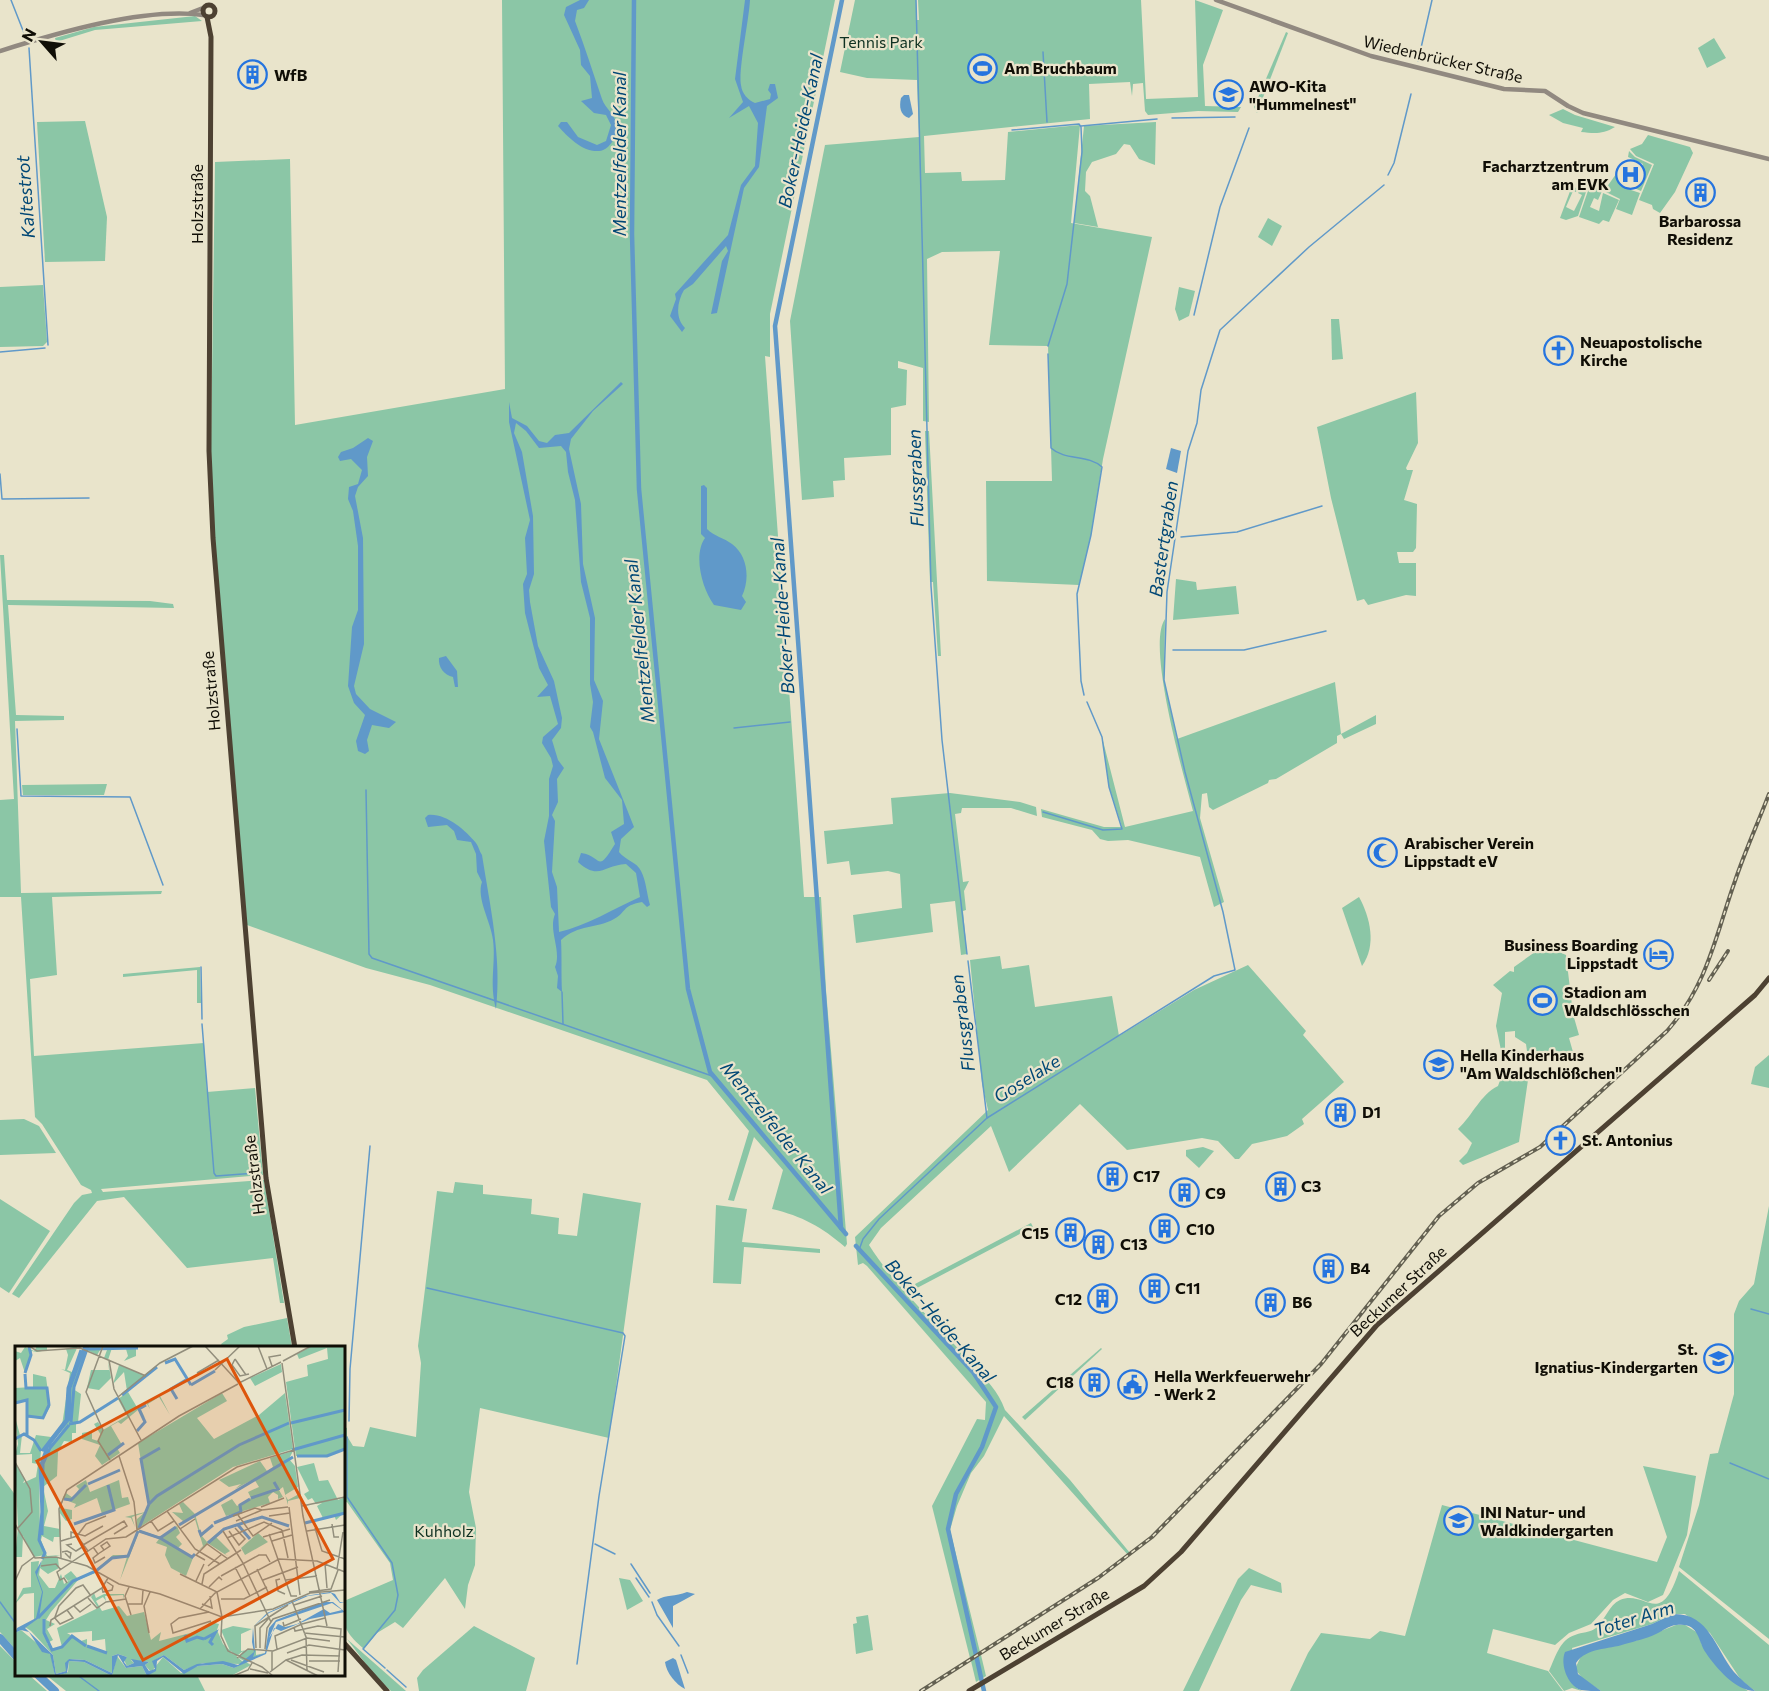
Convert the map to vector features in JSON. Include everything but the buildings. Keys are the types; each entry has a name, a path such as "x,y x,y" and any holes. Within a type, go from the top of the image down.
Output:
{"main road":[{"name":"Holzstraße","path":"208,8 210,28 210,451 213,538 266,1178 295,1346"},
{"name":"Beckumer Straße","path":"969,1691 1144,1586 1165,1568 1383,1320 1765,989 1769,978"},
{"path":"345,1644 387,1691"}],"street":[{"name":"Wiedenbrücker Straße","path":"1216,0 1371,56 1504,89 1545,91 1583,112 1769,159"},
{"path":"0,51 93,25 190,13 208,8"}],"green space":[{"path":"502,0 835,0 770,314 770,357 765,356 804,897 821,897 826,990 847,1244 845,1247 811,1223 772,1209 783,1170 754,1137 734,1201 728,1200 749,1131 707,1080 430,985 366,968 247,925 214,539 211,450 215,162 290,159 295,425 505,389"},
{"name":"Tennis Park","path":"855,0 916,0 917,20 919,20 918,0 1141,0 1146,99 1198,97 1195,0 1223,10 1203,65 1205,106 1241,107 1238,112 1198,111 1148,115 1145,111 1143,83 1133,84 1132,96 1130,82 1089,84 1090,119 924,136 925,173 961,172 962,181 1005,180 1008,132 1080,125 1071,223 1152,237 1103,459 1091,535 1079,585 987,581 986,481 1052,481 1048,346 989,345 1000,251 942,252 927,259 929,422 923,421 923,368 898,361 898,368 907,370 906,405 891,408 891,455 844,458 845,480 833,481 834,497 802,500 790,321 825,145 919,137 917,80 867,78 840,72"},
{"path":"195,16 202,21 95,30 56,42 55,38 94,27"},
{"path":"1286,32 1288,33 1257,113 1254,107"},
{"path":"1714,38 1726,58 1707,68 1698,48"},
{"path":"1563,109 1615,127 1602,132 1581,132 1583,128 1563,123 1549,115"},
{"path":"85,121 107,217 105,261 45,262 37,122"},
{"path":"1156,122 1155,165 1139,159 1130,145 1124,144 1116,154 1092,162 1086,172 1085,191 1090,196 1098,227 1074,223 1084,126"},
{"path":"1648,135 1690,147 1693,153 1675,192 1660,213 1653,209 1652,205 1639,200 1654,164 1636,156 1630,149 1642,144"},
{"path":"1629,151 1635,157 1652,165 1641,191 1632,187 1643,164 1628,157"},
{"path":"1621,167 1624,169 1619,182 1625,188 1640,193 1632,215 1616,209 1620,199 1604,191"},
{"path":"1590,185 1602,191 1598,200 1594,198 1590,207 1599,211 1603,193 1619,200 1609,222 1603,220 1599,224 1579,217"},
{"path":"1572,186 1578,189 1576,192 1573,191 1566,207 1574,211 1582,195 1578,193 1580,189 1586,192 1578,216 1566,220 1560,218"},
{"path":"1268,218 1282,226 1272,246 1258,237"},
{"path":"43,285 47,342 43,346 0,347 0,287"},
{"path":"1179,287 1195,291 1189,316 1179,321 1175,309"},
{"path":"1331,319 1339,319 1343,359 1332,360"},
{"path":"1416,392 1418,443 1406,468 1413,470 1404,500 1417,504 1416,548 1413,552 1397,552 1399,563 1416,563 1416,596 1406,595 1368,605 1364,599 1357,601 1331,498 1317,427"},
{"path":"925,431 929,431 941,656 938,656 933,582 930,582"},
{"path":"0,555 4,555 7,600 150,601 173,604 174,608 8,605 16,715 64,716 64,720 15,721 21,893 162,891 161,894 52,897 57,975 30,979 34,1056 204,1043 207,1092 255,1088 263,1175 101,1189 103,1192 264,1180 284,1303 280,1303 273,1258 187,1268 124,1197 97,1201 19,1298 12,1294 74,1203 82,1195 92,1193 91,1190 81,1185 42,1124 35,1117 21,897 0,897 0,800 14,799"},
{"path":"1176,579 1196,582 1197,590 1236,586 1239,614 1173,620"},
{"path":"1165,619 1164,680 1177,739 1335,682 1341,734 1337,736 1337,743 1276,779 1269,780 1268,783 1213,810 1209,807 1207,793 1202,794 1200,818 1224,902 1214,907 1200,857 1128,840 1100,839 1092,830 1042,817 1041,809 1104,827 1122,827 1109,786 1102,737 1125,827 1193,811 1175,742 1163,682 1160,634"},
{"path":"1376,715 1376,724 1344,739 1341,734"},
{"path":"107,784 104,795 23,795 22,785"},
{"path":"950,793 1020,802 1036,807 1037,816 1011,808 962,808 961,813 955,814 963,882 969,881 964,891 966,910 963,911 967,954 961,955 955,901 930,904 933,932 856,943 853,915 902,908 900,874 888,871 851,875 849,861 827,864 824,831 893,824 891,798"},
{"path":"1359,897 1369,922 1371,940 1367,958 1362,966 1342,908"},
{"name":"Stadion am Waldschlösschen","path":"1548,947 1566,955 1573,1014 1579,1035 1569,1038 1573,1052 1527,1051 1526,1044 1515,1037 1515,1031 1505,1032 1505,1055 1502,1055 1496,1026 1502,993 1493,985 1510,971 1514,972 1514,967 1535,952 1539,953"},
{"path":"1000,956 1002,969 1029,965 1035,1007 1112,996 1119,1036 1194,990 1248,965 1306,1031 1303,1035 1344,1082 1302,1119 1304,1124 1287,1136 1252,1144 1239,1159 1235,1159 1218,1141 1202,1138 1127,1150 1080,1104 1009,1172 991,1126 881,1228 869,1245 905,1292 960,1350 991,1386 1005,1410 1070,1480 1130,1553 1128,1555 1004,1416 984,1456 971,1473 950,1530 980,1652 970,1658 932,1506 977,1419 985,1420 986,1402 867,1266 863,1263 858,1265 855,1237 988,1110 982,1084 970,960"},
{"path":"200,967 201,1003 197,1003 197,970 123,977 123,974"},
{"path":"1769,1055 1769,1088 1751,1084 1755,1067"},
{"path":"1503,1072 1529,1073 1519,1142 1463,1165 1459,1161 1467,1153 1472,1143 1458,1129 1481,1100 1498,1086"},
{"path":"24,1119 39,1126 56,1153 0,1155 0,1120"},
{"path":"1203,1147 1214,1151 1199,1168 1186,1156 1186,1150"},
{"name":"Kuhholz","path":"455,1182 483,1185 483,1194 532,1199 531,1214 559,1218 558,1234 577,1236 583,1193 641,1203 609,1438 480,1408 469,1492 476,1528 475,1565 468,1585 465,1609 445,1578 403,1628 395,1622 377,1633 364,1649 352,1638 346,1628 345,1601 393,1580 390,1563 347,1502 345,1503 345,1427 353,1446 364,1447 370,1427 416,1437 421,1363 418,1346 437,1191 453,1193"},
{"path":"0,1199 50,1231 9,1293 0,1287"},
{"path":"716,1205 747,1209 742,1242 820,1249 820,1253 744,1247 741,1284 713,1283"},
{"path":"1769,1206 1769,1639 1679,1567 1699,1505 1710,1454 1718,1453 1734,1394 1734,1314 1739,1301 1754,1284"},
{"path":"1031,1223 1033,1227 917,1288 915,1284"},
{"path":"287,1318 292,1346 222,1346 221,1344 228,1339 227,1335 244,1327"},
{"path":"1101,1348 1025,1420 1022,1417"},
{"path":"1643,1466 1696,1476 1687,1535 1663,1595 1648,1602 1625,1593 1613,1600 1591,1624 1569,1633 1555,1645 1493,1629 1487,1653 1548,1671 1563,1691 1290,1691 1308,1653 1321,1633 1370,1639 1380,1631 1405,1636 1442,1505 1657,1562 1667,1537"},
{"path":"0,1474 15,1495 15,1649 0,1632"},
{"path":"1249,1568 1281,1583 1282,1593 1251,1585 1241,1600 1199,1691 1183,1691 1238,1579"},
{"path":"1679,1571 1769,1645 1769,1691 1755,1691 1741,1680 1710,1633 1685,1614 1673,1614 1652,1624 1572,1648 1577,1688 1582,1691 1572,1688 1564,1691 1549,1671 1565,1640 1596,1628 1613,1605 1620,1600 1629,1598 1652,1604 1659,1603 1672,1589"},
{"path":"619,1578 630,1580 643,1601 627,1610"},
{"path":"868,1615 873,1650 856,1654 853,1624 857,1623 856,1617"},
{"path":"1676,1625 1685,1625 1698,1633 1702,1645 1728,1677 1748,1691 1601,1691 1583,1679 1575,1669 1581,1656 1588,1651 1638,1640"},
{"path":"474,1626 535,1658 526,1691 419,1691 417,1678 423,1670"},
{"path":"347,1639 406,1691 391,1691 375,1676"},
{"path":"0,1646 15,1661 15,1676 30,1676 47,1691 0,1691"},
{"path":"981,1655 986,1676 976,1682 971,1661"},
{"path":"47,1676 198,1676 205,1691 66,1691"}],"water":[{"path":"580,0 589,0 584,8 577,10 575,21 602,99 616,123 613,141 607,148 599,151 581,146 558,126 561,122 567,122 578,137 597,145 606,141 611,125 606,115 594,113 581,101 592,98 590,76 581,65 580,50 564,15 566,7"},
{"path":"745,0 750,0 740,78 742,88 746,96 755,103 770,99 771,94 768,90 770,84 775,84 778,98 767,106 759,167 744,188 717,313 711,314 722,261 728,251 726,246 693,284 684,290 678,310 678,315 685,328 682,332 670,316 676,299 675,294 728,235 741,185 755,166 758,123 749,106 729,118 743,102 735,79"},
{"path":"909,95 913,114 909,118 901,110 901,98"},
{"path":"621,382 623,384 593,411 571,439 569,449 581,504 583,564 595,618 594,680 603,701 599,739 634,827 621,839 619,852 637,865 641,871 650,905 647,907 642,902 631,905 608,922 574,931 561,940 562,992 557,988 558,976 555,967 557,954 553,927 555,914 551,907 544,841 549,816 549,779 553,766 542,743 543,737 558,724 550,696 537,697 548,685 539,668 525,613 523,584 527,574 525,538 530,520 509,422 509,402 512,418 527,426 539,441 547,443 555,435 569,433","holes":["516,423 526,431 539,448 561,446 566,452 575,500 581,582 590,618 590,684 593,702 590,727 605,778 622,800 624,824 611,832 615,844 605,859 599,861 581,853 578,862 585,868 597,871 626,864 636,873 640,897 590,921 559,932 557,887 552,872 555,821 552,815 558,802 557,779 564,768 558,760 552,740 561,728 562,718 554,681 538,646 530,602 529,590 534,574 533,516 522,452 514,433"]},
{"path":"368,438 373,441 367,457 368,476 358,487 355,496 363,538 364,644 354,686 356,694 370,709 396,722 389,728 372,725 367,740 369,751 365,754 358,751 356,741 365,715 354,703 348,686 352,627 358,610 358,546 353,511 348,499 349,487 358,484 362,470 351,459 340,461 338,457 341,452 353,448"},
{"path":"1171,448 1181,451 1177,473 1166,469"},
{"path":"704,485 707,488 707,529 732,544 744,561 747,575 742,596 746,602 741,610 714,605 700,572 701,545 705,538 701,534 701,486"},
{"path":"446,656 457,671 458,687 455,687 453,677 444,672 441,667 439,658"},
{"path":"428,815 442,817 455,823 476,843 482,855 496,951 496,1009 493,990 493,940 482,903 482,882 477,872 476,854 471,842 457,840 454,831 447,825 428,827 425,818"},
{"path":"687,1592 695,1594 673,1606 673,1628 657,1600"},
{"path":"1673,1614 1695,1619 1703,1626 1734,1672 1755,1691 1741,1687 1727,1678 1706,1653 1694,1629 1684,1625 1668,1627 1644,1639 1586,1654 1576,1663 1578,1674 1601,1691 1581,1690 1568,1679 1563,1662 1565,1652 1652,1624"},
{"path":"673,1658 676,1660 685,1689 667,1670 665,1662"}],"waterway":[{"name":"Kaltestrot","path":"11,0 24,33"},
{"name":"Mentzelfelder Kanal","path":"634,0 632,234 639,489 688,989 710,1072 841,1228"},
{"name":"Boker-Heide-Kanal","path":"842,0 775,326 841,1228 846,1234"},
{"name":"Flussgraben","path":"916,0 931,586 942,740 967,954"},
{"name":"Bastertgraben","path":"1418,61 1432,0"},
{"name":"Kaltestrot","path":"29,48 48,345"},
{"path":"1043,52 1047,122"},
{"name":"Bastertgraben","path":"1388,175 1394,163 1411,94"},
{"path":"1172,118 1235,117"},
{"path":"1081,126 1157,119"},
{"path":"1012,130 1079,124 1081,127 1082,152 1067,284 1048,346"},
{"path":"1194,315 1220,207 1249,128"},
{"name":"Bastertgraben","path":"859,1250 863,1239 879,1219 987,1118 1214,976 1235,970 1223,912 1185,772 1164,680 1167,592 1188,451 1197,423 1201,390 1220,330 1309,247 1384,185"},
{"name":"Kaltestrot","path":"0,352 45,348"},
{"path":"1048,354 1051,448 1063,455 1090,460 1102,467 1091,535 1077,594 1081,681 1084,695"},
{"path":"0,474 2,499 89,498"},
{"path":"1181,537 1237,532 1322,506"},
{"path":"1173,650 1244,650 1326,631"},
{"path":"1043,812 1103,830 1122,829 1109,787 1102,737 1087,702"},
{"path":"734,728 790,722"},
{"path":"17,729 21,796 130,797 163,885"},
{"path":"366,790 369,954 372,958 715,1077"},
{"name":"Flussgraben","path":"968,961 987,1118"},
{"path":"201,967 202,1019"},
{"path":"562,992 563,1024"},
{"path":"202,1024 214,1173 216,1176 257,1173"},
{"path":"349,1421 350,1369 370,1146"},
{"name":"Boker-Heide-Kanal","path":"856,1246 973,1372 996,1407 982,1447 956,1494 948,1529 984,1691"},
{"path":"427,1288 623,1333 625,1336 599,1496 577,1664"},
{"path":"1751,1309 1769,1314"},
{"path":"347,1437 347,1497 392,1563 398,1595 395,1610 363,1649 385,1668"},
{"path":"1730,1463 1769,1479"},
{"path":"595,1544 615,1554"},
{"path":"631,1564 650,1593"},
{"path":"636,1578 649,1597"},
{"path":"0,1602 15,1623"},
{"path":"652,1602 657,1615 679,1646"},
{"path":"0,1638 15,1655"},
{"path":"681,1655 688,1673"},
{"path":"387,1670 406,1687"},
{"path":"39,1676 55,1691"},
{"path":"79,1676 99,1691"}],"railway":[{"path":"921,1691 1098,1578 1152,1537 1321,1364 1439,1216 1478,1183 1540,1147 1667,1031 1692,996 1701,978 1769,794"},
{"path":"1709,980 1728,951"}],"place":[{"name":"Am Bruchbaum","path":"983,68"},
{"name":"WfB","path":"253,75"},
{"name":"AWO-Kita \"Hummelnest\"","path":"1228,95"},
{"name":"Facharztzentrum am EVK","path":"1630,175"},
{"name":"Barbarossa Residenz","path":"1700,193"},
{"name":"Neuapostolische Kirche","path":"1559,351"},
{"name":"Arabischer Verein Lippstadt eV","path":"1383,852"},
{"name":"Business Boarding Lippstadt","path":"1659,954"},
{"name":"Stadion am Waldschlösschen","path":"1543,1001"},
{"name":"Hella Kinderhaus \"Am Waldschlößchen\"","path":"1439,1064"},
{"name":"D1","path":"1341,1112"},
{"name":"St. Antonius","path":"1561,1140"},
{"name":"C17","path":"1112,1176"},
{"name":"C3","path":"1280,1186"},
{"name":"C9","path":"1184,1193"},
{"name":"C10","path":"1165,1229"},
{"name":"C15","path":"1070,1233"},
{"name":"C13","path":"1099,1244"},
{"name":"B4","path":"1329,1268"},
{"name":"C11","path":"1154,1288"},
{"name":"C12","path":"1103,1299"},
{"name":"B6","path":"1271,1302"},
{"name":"St. Ignatius-Kindergarten","path":"1719,1358"},
{"name":"C18","path":"1095,1382"},
{"name":"Hella Werkfeuerwehr - Werk 2","path":"1133,1385"},
{"name":"INI Natur- und Waldkindergarten","path":"1459,1521"}],"water label":[{"name":"Goselake","path":"1027,1079"},
{"name":"Toter Arm","path":"1634,1619"}]}
